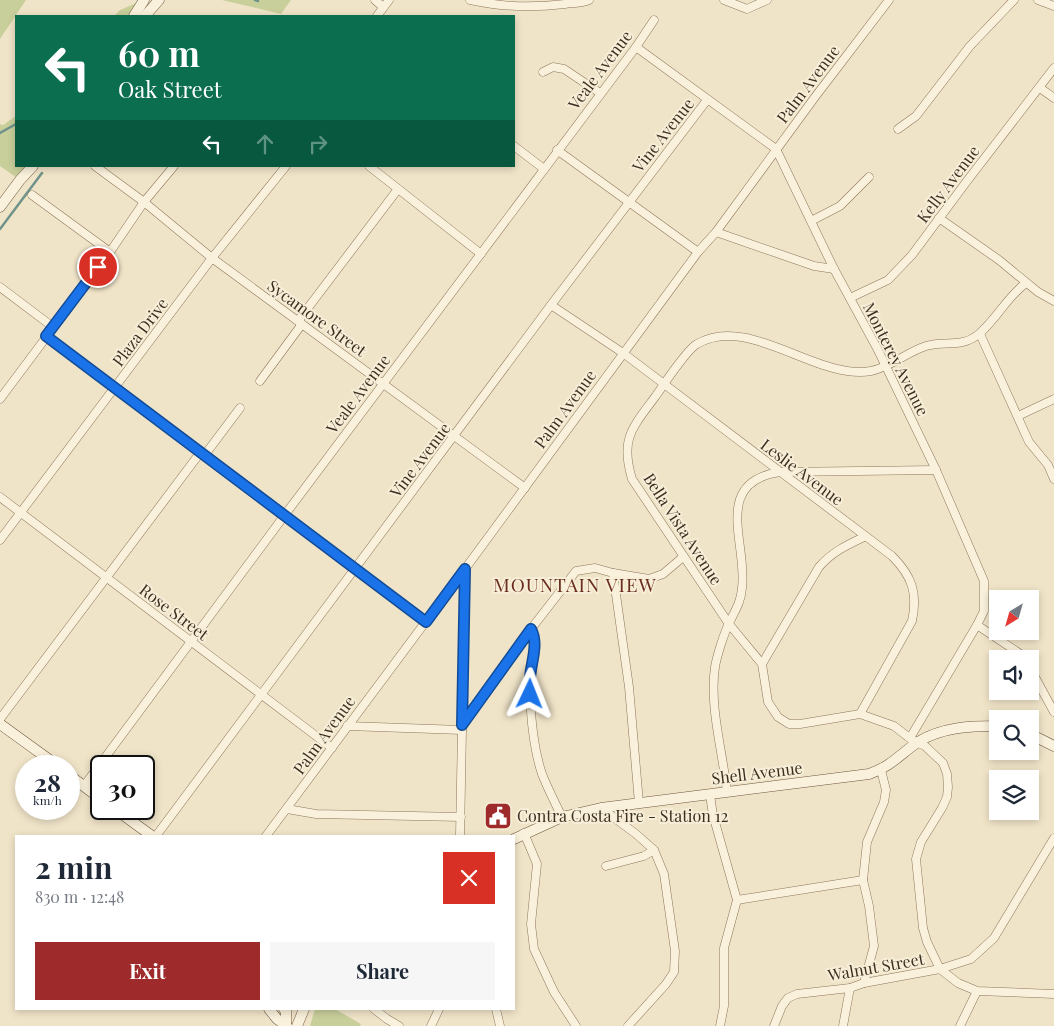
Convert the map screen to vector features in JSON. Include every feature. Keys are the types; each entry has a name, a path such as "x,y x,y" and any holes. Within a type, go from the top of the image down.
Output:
{"street":[{"path":"135,15 144,0"},
{"path":"146,15 158,0"},
{"path":"375,0 383,7"},
{"path":"378,15 389,0"},
{"path":"470,0 495,5 538,7 589,0"},
{"path":"724,0 747,9 767,0"},
{"name":"Palm Avenue","path":"267,835 698,252 716,232 776,149 889,0"},
{"path":"898,129 916,116 970,46 1014,0"},
{"path":"1038,0 1054,6"},
{"name":"Veale Avenue","path":"84,786 557,150 636,47 654,20"},
{"name":"Monterey Avenue","path":"636,47 776,149 834,270 878,350 884,366 936,470 984,581 984,610 914,740"},
{"path":"543,72 552,67 564,69 600,93"},
{"name":"Kelly Avenue","path":"850,298 888,280 912,255 1054,68"},
{"path":"1040,88 1054,98"},
{"name":"Vine Avenue","path":"155,835 356,570 551,305 707,100"},
{"path":"515,147 544,169"},
{"path":"557,150 698,252"},
{"path":"20,180 25,167"},
{"path":"0,207 32,167"},
{"name":"Sycamore Street","path":"96,167 144,202 212,258 525,488"},
{"path":"0,399 110,252 144,202 173,167"},
{"name":"Plaza Drive","path":"0,540 212,258 285,167"},
{"path":"370,167 481,254"},
{"path":"811,221 840,206 868,177"},
{"path":"260,381 398,189"},
{"path":"32,195 110,252"},
{"path":"939,218 1000,260 1038,292 1054,301"},
{"path":"716,232 814,266 834,270"},
{"path":"1026,282 980,334 1029,442 1048,465 1054,479"},
{"path":"0,287 53,327"},
{"name":"Leslie Avenue","path":"551,305 623,353 864,537 892,556 902,566 911,583 915,608 912,622 860,714"},
{"name":"Bella Vista Avenue","path":"762,664 729,624 632,479 627,463 626,450 632,430 663,385 696,344 714,337 725,336 766,343 823,364 851,371 871,371 925,346 934,344 951,345 980,334"},
{"path":"46,336 426,622"},
{"path":"1018,416 1054,399"},
{"path":"0,719 202,454 240,408"},
{"path":"727,792 718,732 715,667 729,624 736,612 742,590 743,578 736,521 742,497 748,486 757,478 766,474 780,472 936,470"},
{"name":"Rose Street","path":"0,497 332,748"},
{"path":"864,537 826,559 762,664 768,702 774,713 783,722 789,724 800,724 860,714 887,722 925,746 943,762 947,774 948,787 944,802 921,842 916,859 923,928 927,942 940,969 971,959 994,938 1054,838"},
{"path":"462,727 531,629 576,571 595,568 649,580 663,574 683,557"},
{"path":"460,835 465,569"},
{"path":"613,573 629,687 639,803"},
{"path":"977,625 1014,650"},
{"path":"531,629 534,634 534,645 530,694 538,756 545,781 562,816"},
{"path":"1039,684 1054,712"},
{"path":"0,724 43,755"},
{"path":"348,726 462,727"},
{"name":"Shell Avenue","path":"515,838 562,816 601,808 869,774 888,766 914,740 961,727 989,726"},
{"path":"1039,738 1054,746"},
{"path":"864,983 874,946 869,906 863,880 867,842 884,802 886,790 880,770"},
{"path":"80,783 90,791"},
{"path":"710,794 713,815 737,900 724,948 724,1006 720,1026"},
{"path":"601,808 654,850 664,874 675,951 674,972 666,984 628,1026"},
{"path":"287,809 316,814 461,817"},
{"path":"131,820 153,835"},
{"path":"524,833 537,864 531,924 534,949 554,992 576,1026"},
{"path":"606,866 644,856 654,850"},
{"path":"737,900 863,880"},
{"name":"Walnut Street","path":"774,1026 782,1006 788,998 797,994 850,988 864,983 940,969 958,983 977,991 1054,994"},
{"path":"842,1026 850,988"},
{"path":"960,1026 977,991"},
{"path":"270,1010 277,1019 290,1026"},
{"path":"285,1010 290,1026"},
{"path":"290,1026 303,1010"},
{"path":"375,1010 399,1026"},
{"path":"431,1026 439,1010"},
{"path":"496,1010 500,1026"}],"green space":[{"path":"0,0 26,0 15,15 0,39"},
{"path":"143,0 135,15 115,15 120,10"},
{"path":"222,0 291,0 281,14"},
{"path":"15,117 15,167 25,167 20,180 0,166 0,124 3,125"},
{"path":"315,1010 337,1010 361,1024 360,1026 310,1026"}],"waterway":[{"path":"0,133 15,125"},
{"path":"0,229 42,173"}],"place":[{"name":"Contra Costa Fire - Station 12","path":"498,816"}],"district":[{"name":"MOUNTAIN VIEW","path":"575,585"}],"route":[{"path":"98,267 46,336 426,622 465,569 462,725 531,629 534,634 534,645 530,694"}]}
